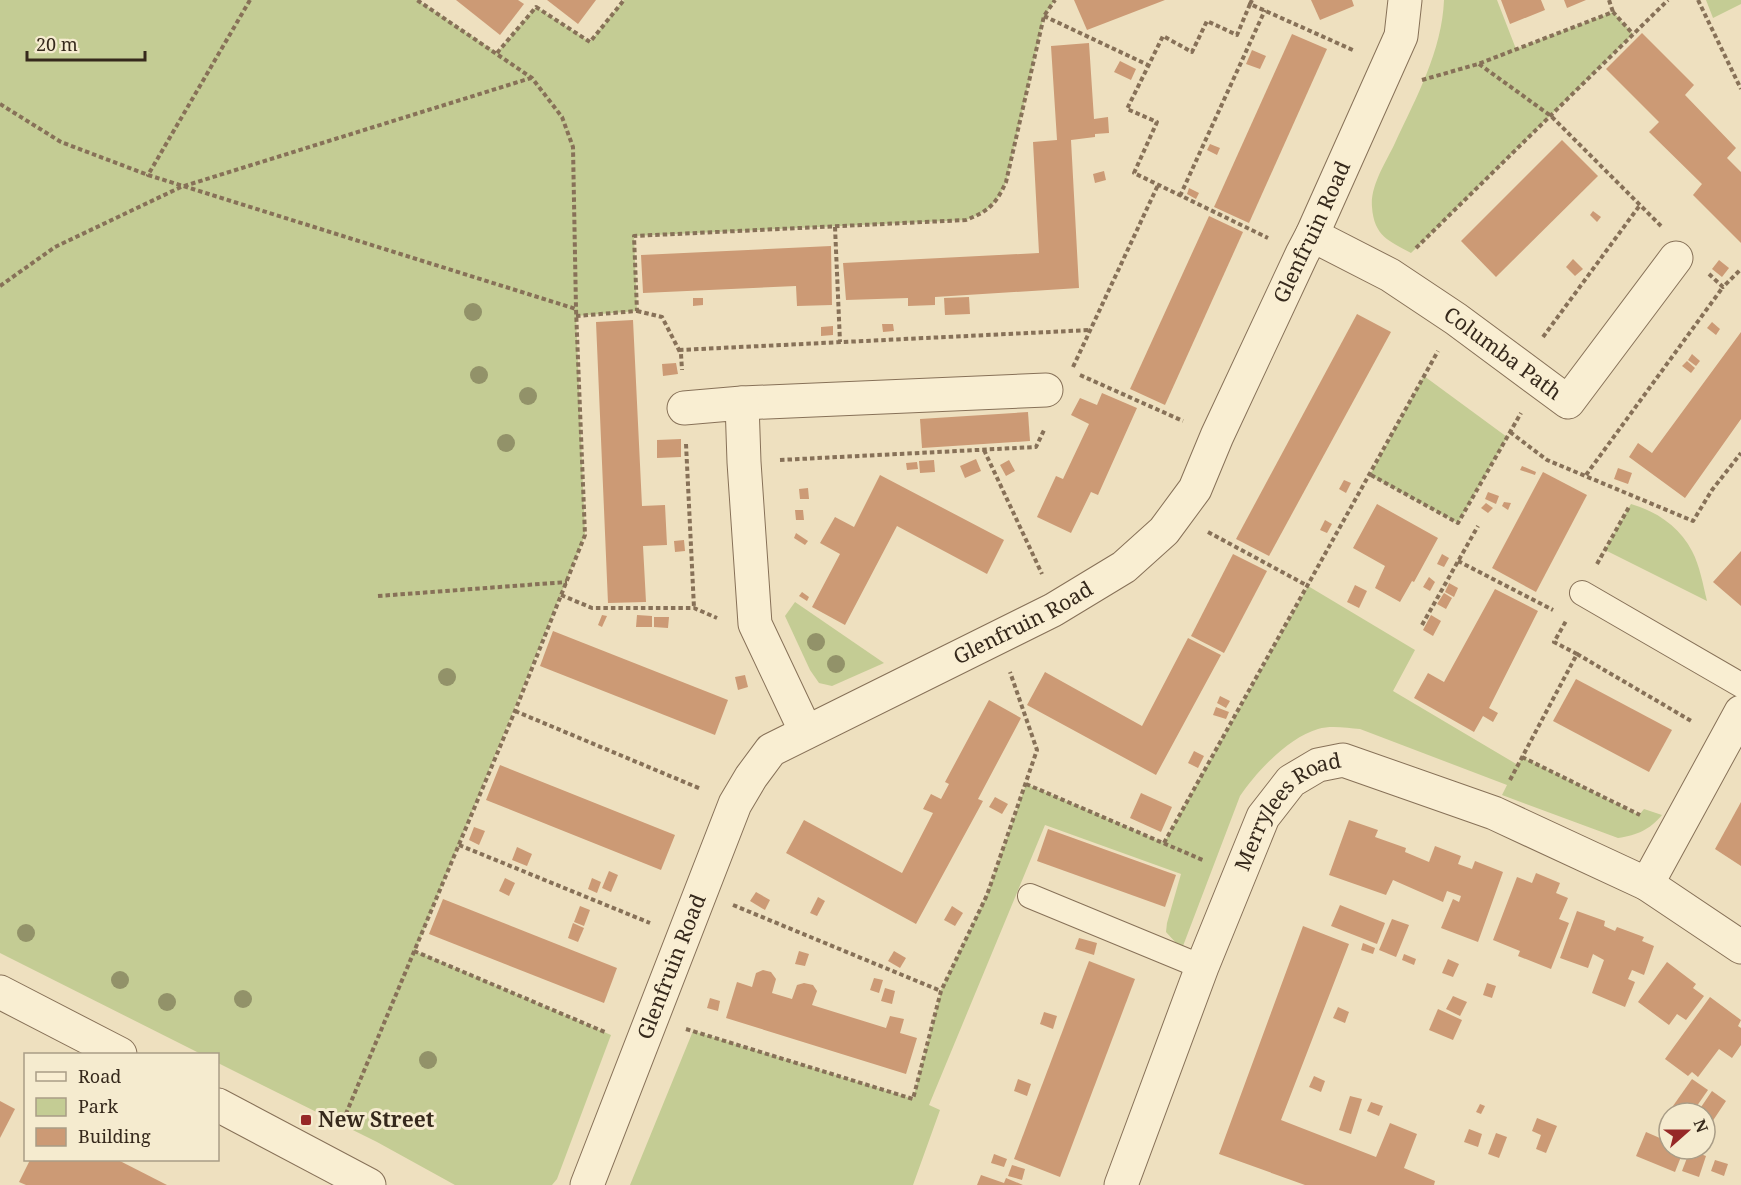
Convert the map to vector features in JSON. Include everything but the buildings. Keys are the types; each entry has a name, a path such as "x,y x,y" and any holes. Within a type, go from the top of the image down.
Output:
{"street":[{"name":"Glenfruin Road","path":"588,1185 735,804 771,750 1058,607 1124,567 1164,531 1195,489 1217,436 1401,36 1405,0"},
{"name":"Columba Path","path":"1307,244 1390,275 1456,318 1568,402 1676,258"},
{"path":"684,408 1059,380"},
{"path":"742,404 755,624 806,732"},
{"path":"1647,884 1741,711"},
{"name":"Merrylees Road","path":"1128,1183 1202,967 1263,817 1291,782 1318,765 1343,760 1494,813 1647,884 1741,947"},
{"path":"0,992 118,1053"},
{"path":"219,1106 344,1176"}],"lane":[{"path":"1582,592 1741,685"},
{"path":"1030,896 1202,967"}],"path":[{"path":"148,176 250,0"},
{"path":"344,1176 414,951 515,711 585,535 576,316 573,147 562,117 532,78 417,0"},
{"path":"497,53 536,7 535,0"},
{"path":"536,7 590,42 624,0"},
{"path":"637,311 634,236 966,220 985,212 999,198 1006,182 1044,16 1054,0"},
{"path":"1609,0 1613,12 1633,34"},
{"path":"1390,275 1668,0"},
{"path":"1698,0 1741,89"},
{"path":"1307,244 1180,196 1134,173 1157,122 1127,109 1163,36 1192,52 1207,21 1237,35 1251,2 1424,81 1478,64 1613,12"},
{"path":"1180,196 1265,10"},
{"path":"1044,16 1148,65"},
{"path":"1478,64 1551,116 1683,249 1676,258"},
{"path":"0,286 55,248 181,187 532,78"},
{"path":"0,104 61,142 148,176 576,309"},
{"path":"1370,475 1458,523 1510,432 1530,374 1641,205"},
{"path":"835,227 840,342"},
{"path":"1586,476 1723,287"},
{"path":"576,316 637,311 662,317 681,354 694,608"},
{"path":"1164,843 1456,318"},
{"path":"679,350 1090,330"},
{"path":"1059,380 1217,436"},
{"path":"1510,432 1547,460 1693,522 1712,490 1741,453"},
{"path":"984,450 1058,607"},
{"path":"1629,507 1554,642 1725,740"},
{"path":"1176,515 1308,585"},
{"path":"1422,626 1478,526"},
{"path":"1458,561 1568,618"},
{"path":"378,596 567,582"},
{"path":"561,595 592,608 694,608 735,626 755,624"},
{"path":"414,951 646,1032 913,1099 940,991 987,895 1037,750 997,638"},
{"path":"1494,813 1577,654"},
{"path":"515,711 735,804"},
{"path":"1522,758 1640,815"},
{"path":"1026,784 1239,875"},
{"path":"459,845 683,937"},
{"path":"701,891 940,991"}],"green space":[{"path":"0,0 417,0 497,53 536,7 590,42 624,0 1055,0 1044,16 1006,182 999,196 986,210 966,220 634,236 637,311 576,316 585,535 415,951 611,1035 557,1179 552,1185 455,1185 377,1142 219,1063 219,1053 199,1053 0,953"},
{"path":"1444,0 1497,0 1516,49 1613,12 1633,34 1411,253 1390,241 1379,231 1373,217 1373,191 1427,74 1438,38"},
{"path":"1706,0 1741,0 1741,4 1713,18"},
{"path":"1424,376 1507,437 1458,523 1370,475"},
{"path":"1631,504 1666,521 1687,542 1695,557 1707,601 1605,550"},
{"path":"1308,586 1415,650 1393,691 1518,765 1522,757 1639,815 1644,809 1662,815 1643,831 1618,838 1502,795 1507,785 1360,729 1334,727 1318,729 1307,733 1274,756 1240,796 1183,946 1177,944 1166,932 1181,874 1045,825 929,1105 940,1110 913,1185 630,1185 693,1031 913,1099 942,988 987,895 1026,784 1164,843"},
{"path":"795,602 884,663 832,686 819,683 810,670 785,616"}],"place":[{"name":"New Street","path":"306,1120"}]}
